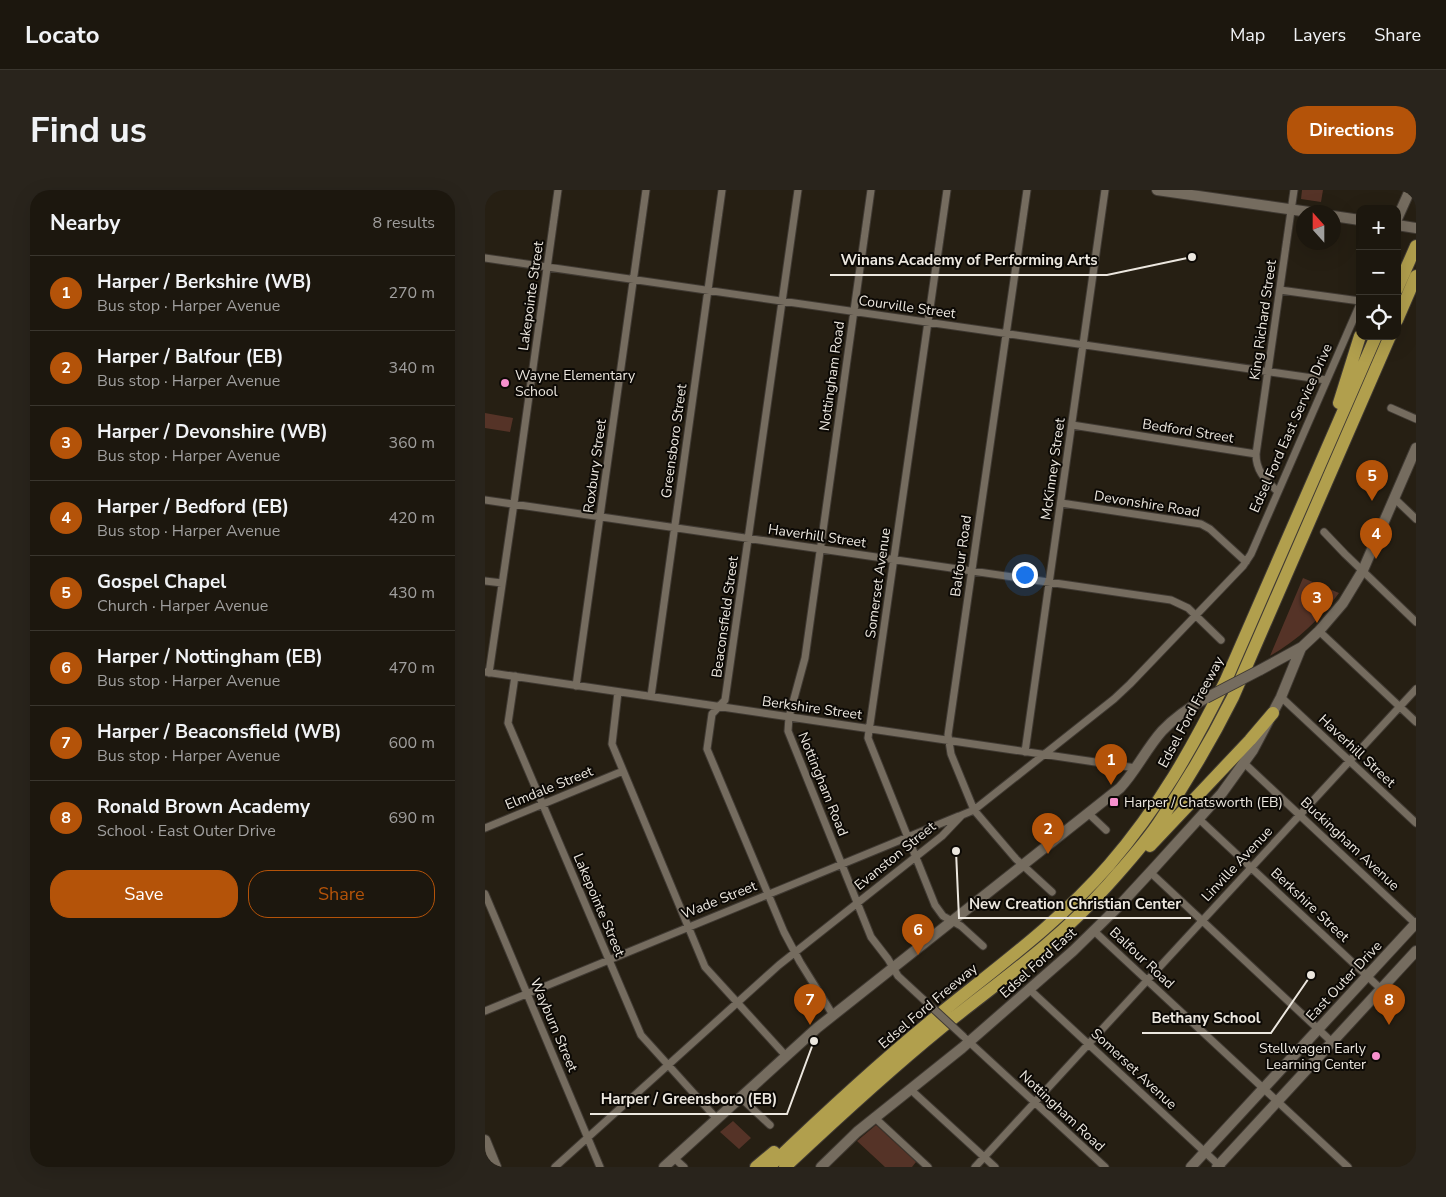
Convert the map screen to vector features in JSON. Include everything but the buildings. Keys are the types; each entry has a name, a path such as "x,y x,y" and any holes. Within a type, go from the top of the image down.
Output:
{"highway":[{"path":"1401,279 1416,246"},
{"path":"1401,311 1416,276"},
{"path":"1327,449 1325,439 1344,388 1359,340"},
{"name":"Edsel Ford Freeway","path":"769,1167 811,1126 931,1020 1045,929 1094,881 1143,823 1199,736 1226,680 1374,340"},
{"name":"Edsel Ford Freeway","path":"789,1164 883,1077 941,1028 1035,954 1078,916 1105,889 1158,825 1211,740 1237,688 1388,340"},
{"path":"1105,889 1179,816 1273,713"},
{"path":"756,1167 811,1126"}],"street":[{"name":"Lakepointe Street","path":"487,673 514,504 558,190"},
{"name":"Roxbury Street","path":"576,686 646,190"},
{"name":"Greensboro Street","path":"651,696 722,190"},
{"name":"Beaconsfield Street","path":"798,190 725,700 712,714 707,749 768,894 795,952 833,1015"},
{"name":"Nottingham Road","path":"871,190 805,658 789,718 788,731 871,937 888,959 892,968 898,976 1105,1167"},
{"name":"Somerset Avenue","path":"947,190 868,738 935,905 943,916 961,926 983,946"},
{"name":"Balfour Road","path":"1027,190 948,735 951,754 974,810 1016,859 1052,892"},
{"name":"McKinney Street","path":"1025,752 1105,190"},
{"path":"1157,190 1296,211"},
{"name":"King Richard Street","path":"1256,454 1294,190"},
{"path":"1401,217 1410,190"},
{"path":"1341,217 1356,219"},
{"path":"1401,224 1416,228"},
{"name":"Courville Street","path":"485,258 1326,380"},
{"path":"1280,290 1356,302"},
{"name":"Edsel Ford East Service Drive","path":"1246,562 1356,312"},
{"path":"1391,408 1416,419"},
{"name":"Bedford Street","path":"1072,424 1256,454"},
{"path":"664,1167 833,1015 1120,788 1157,737 1171,722 1190,707 1301,648 1319,631 1343,603 1363,570 1416,448"},
{"path":"1256,454 1258,469 1262,476 1278,492"},
{"path":"1394,498 1416,519"},
{"name":"Haverhill Street","path":"485,500 1171,600 1183,605 1221,640"},
{"name":"Devonshire Road","path":"1061,503 1201,524 1217,534 1246,562"},
{"path":"1324,532 1416,622"},
{"name":"Evanston Street","path":"555,1167 667,1064 795,952 942,836 962,815 974,810 1114,699 1246,562"},
{"path":"485,581 502,583"},
{"path":"1319,631 1416,722"},
{"name":"Edsel Ford East","path":"821,1167 845,1142 1029,989 1094,931 1151,872 1222,793 1245,763 1281,697 1301,648"},
{"name":"Berkshire Street","path":"487,673 1136,768"},
{"name":"Lakepointe Street","path":"515,676 508,723 641,1035 717,1119"},
{"name":"Linville Avenue","path":"975,1167 1416,689"},
{"path":"617,692 611,741 705,967 787,1056"},
{"name":"Haverhill Street","path":"1281,697 1416,823"},
{"name":"Buckingham Avenue","path":"1245,763 1416,923"},
{"name":"Elmdale Street","path":"485,828 623,771"},
{"path":"1088,813 1106,830"},
{"name":"Wade Street","path":"485,1011 962,815"},
{"name":"Berkshire Street","path":"1199,819 1381,989"},
{"path":"1151,872 1332,1042"},
{"name":"Wayburn Street","path":"485,894 600,1167"},
{"name":"East Outer Drive","path":"1191,1167 1416,923"},
{"name":"Balfour Road","path":"1094,931 1348,1167"},
{"path":"1219,1166 1416,951"},
{"name":"Somerset Avenue","path":"1029,989 1219,1166"},
{"path":"910,1089 995,1167"},
{"path":"741,1098 770,1125"},
{"path":"874,1117 928,1167"},
{"path":"485,1140 496,1167"},
{"path":"674,1158 685,1167"}],"shaded area":[{"path":"1302,190 1323,190 1321,202 1301,199"},
{"path":"485,413 513,418 510,432 485,428"},
{"path":"1303,578 1339,593 1308,628 1270,656"},
{"path":"733,1121 751,1138 739,1149 720,1132"},
{"path":"876,1125 916,1162 912,1167 885,1167 857,1141"}],"place":[{"name":"Winans Academy of Performing Arts","path":"1192,257"},
{"name":"Wayne Elementary School","path":"505,383"},
{"name":"Gospel Chapel","path":"1372,501"},
{"name":"Harper / Bedford (EB)","path":"1376,559"},
{"name":"Harper / Devonshire (WB)","path":"1317,623"},
{"name":"Harper / Berkshire (WB)","path":"1111,785"},
{"name":"Harper / Chatsworth (EB)","path":"1114,802"},
{"name":"New Creation Christian Center","path":"956,851"},
{"name":"Harper / Balfour (EB)","path":"1048,854"},
{"name":"Harper / Nottingham (EB)","path":"918,955"},
{"name":"Bethany School","path":"1311,975"},
{"name":"Harper / Beaconsfield (WB)","path":"810,1025"},
{"name":"Ronald Brown Academy","path":"1389,1025"},
{"name":"Harper / Greensboro (EB)","path":"814,1041"},
{"name":"Stellwagen Early Learning Center","path":"1376,1056"}]}
